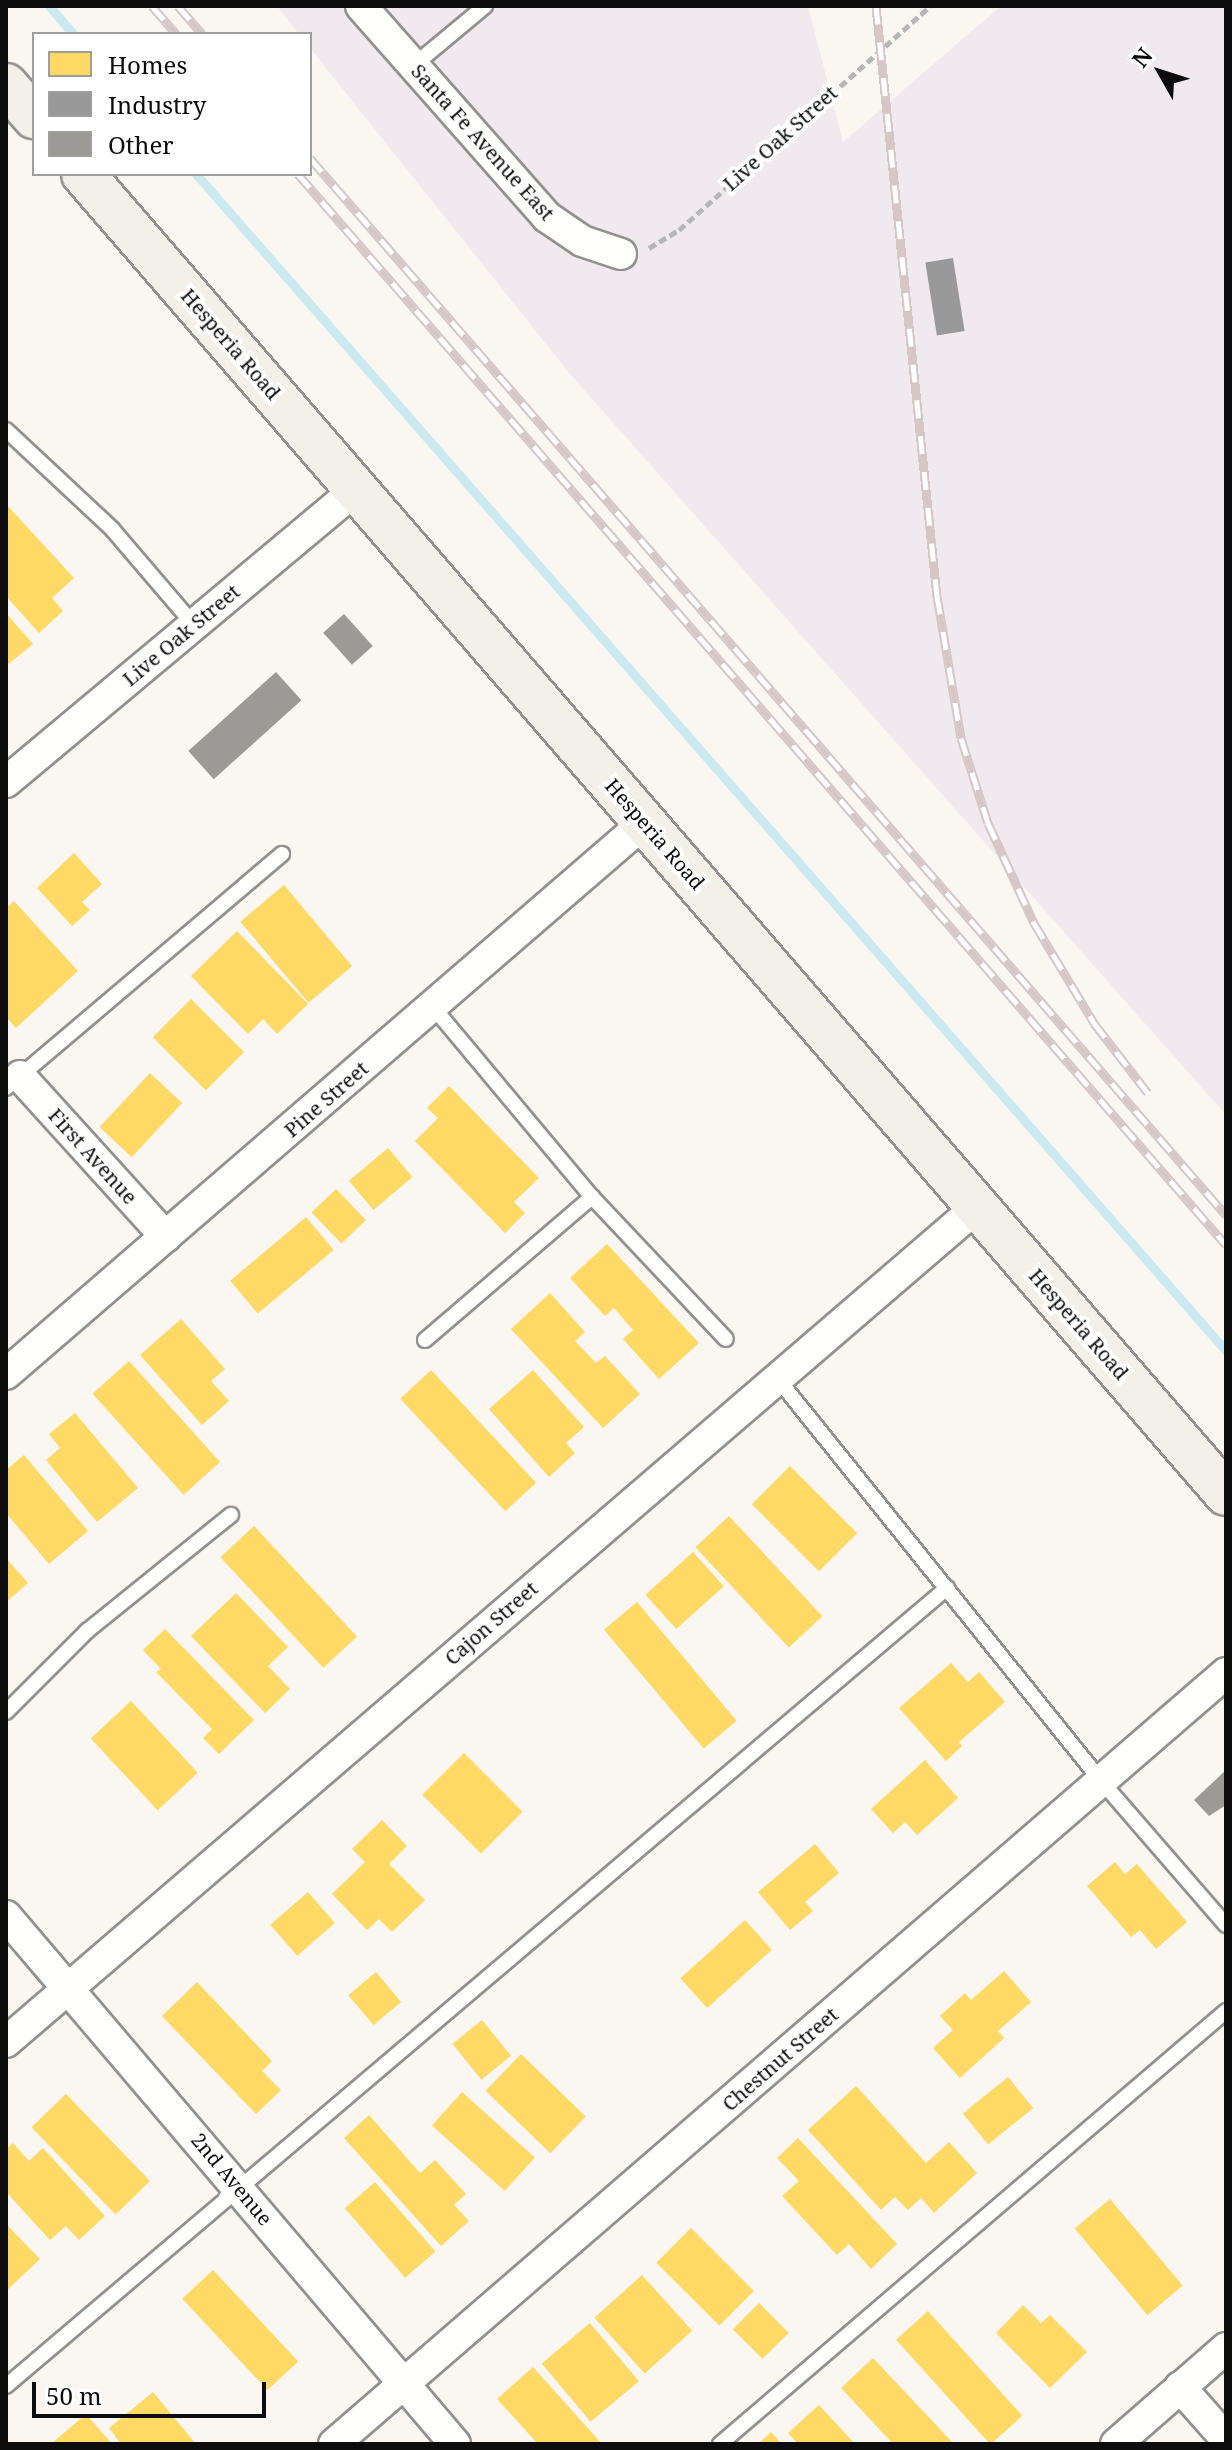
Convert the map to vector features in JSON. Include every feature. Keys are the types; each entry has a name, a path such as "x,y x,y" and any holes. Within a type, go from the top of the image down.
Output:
{"main road":[{"path":"6,85 32,115"},
{"name":"Hesperia Road","path":"85,176 1226,1494"}],"street":[{"name":"Santa Fe Avenue East","path":"361,6 547,217 582,241 621,254"},
{"name":"Live Oak Street","path":"6,782 357,488"},
{"name":"Pine Street","path":"6,1374 645,822"},
{"name":"First Avenue","path":"13,1082 166,1237"},
{"name":"Cajon Street","path":"6,2042 977,1207"},
{"name":"Chestnut Street","path":"334,2444 1226,1673"},
{"name":"2nd Avenue","path":"6,1916 70,1986 455,2444"},
{"path":"1116,2444 1226,2348"},
{"path":"1180,2387 1226,2439"}],"lane":[{"path":"413,66 485,6"},
{"path":"6,430 112,529 194,625"},
{"path":"13,1082 282,854"},
{"path":"433,1007 592,1197 726,1339"},
{"path":"425,1340 592,1197"},
{"path":"777,1377 1102,1782 1226,1925"},
{"path":"6,1712 87,1631 231,1515"},
{"path":"6,2386 947,1588"},
{"path":"720,2444 1226,2011"}],"path":[{"name":"Live Oak Street","path":"621,254 647,249 679,230 930,6"}],"shaded area":[{"path":"277,6 808,6 843,142 1001,6 1226,6 1226,1115 570,374 312,51 312,32 297,32"}],"building: Homes":[{"path":"6,504 74,578 52,598 63,611 39,633 6,596"},
{"path":"6,613 33,644 6,666"},
{"path":"74,853 102,884 82,902 90,910 72,926 37,888"},
{"path":"284,885 352,966 308,1003 240,922"},
{"path":"14,901 78,971 16,1028 6,1017 6,908"},
{"path":"237,931 308,1004 277,1034 263,1019 248,1034 191,976"},
{"path":"191,999 244,1052 206,1090 153,1037"},
{"path":"150,1073 182,1103 132,1157 100,1127"},
{"path":"449,1086 539,1178 514,1202 525,1213 505,1233 415,1141 438,1118 427,1108"},
{"path":"388,1148 412,1177 373,1210 349,1181"},
{"path":"336,1189 366,1220 341,1244 312,1213"},
{"path":"306,1217 334,1250 258,1314 230,1281"},
{"path":"607,1244 699,1343 659,1379 623,1339 633,1330 614,1308 605,1316 570,1278"},
{"path":"550,1293 585,1332 575,1341 596,1363 605,1356 640,1394 603,1428 511,1329"},
{"path":"181,1319 225,1369 211,1381 229,1401 202,1425 140,1355"},
{"path":"129,1361 220,1462 184,1495 93,1394"},
{"path":"431,1370 536,1483 505,1511 400,1399"},
{"path":"533,1370 584,1427 566,1443 575,1453 549,1477 489,1409"},
{"path":"75,1413 138,1488 97,1522 46,1460 60,1448 49,1434"},
{"path":"24,1455 88,1531 49,1564 6,1513 6,1470"},
{"path":"790,1466 857,1533 819,1571 752,1504"},
{"path":"729,1516 822,1616 789,1648 695,1547"},
{"path":"254,1526 357,1636 323,1668 220,1557"},
{"path":"693,1552 724,1586 676,1629 645,1595"},
{"path":"6,1558 28,1583 6,1602"},
{"path":"236,1593 288,1647 268,1666 290,1689 265,1713 191,1636"},
{"path":"637,1602 737,1721 704,1748 604,1630"},
{"path":"165,1629 254,1720 219,1754 203,1738 212,1729 156,1672 161,1669 143,1650"},
{"path":"951,1663 968,1682 979,1672 1005,1702 959,1742 962,1746 946,1761 899,1708"},
{"path":"131,1701 198,1773 158,1810 91,1739"},
{"path":"464,1753 523,1812 481,1853 422,1795"},
{"path":"925,1760 958,1798 917,1835 905,1822 893,1833 871,1809"},
{"path":"382,1820 407,1846 389,1864 425,1900 392,1932 379,1919 367,1930 332,1894 365,1862 352,1849"},
{"path":"815,1844 839,1873 805,1902 813,1911 790,1930 758,1892"},
{"path":"1115,1862 1125,1874 1137,1864 1187,1922 1156,1949 1140,1930 1131,1937 1087,1886"},
{"path":"308,1892 335,1923 297,1956 270,1925"},
{"path":"745,1920 772,1950 707,2008 680,1978"},
{"path":"1004,1971 1031,2002 998,2031 1004,2038 960,2078 933,2048 953,2030 940,2016 965,1993 971,2000"},
{"path":"376,1972 401,2002 373,2025 348,1995"},
{"path":"197,1982 272,2061 262,2071 281,2090 256,2114 162,2016"},
{"path":"482,2020 511,2056 481,2080 452,2044"},
{"path":"521,2054 586,2117 550,2153 486,2091"},
{"path":"1008,2077 1033,2108 988,2145 963,2114"},
{"path":"856,2086 926,2163 949,2142 977,2173 934,2213 921,2198 908,2210 895,2197 881,2210 808,2130"},
{"path":"462,2092 535,2158 505,2191 432,2125"},
{"path":"66,2094 150,2181 116,2214 31,2127"},
{"path":"369,2115 420,2173 435,2160 466,2194 454,2205 469,2221 441,2246 344,2138"},
{"path":"798,2138 897,2244 871,2269 849,2244 837,2255 782,2196 799,2181 777,2158"},
{"path":"13,2143 29,2161 43,2148 105,2216 79,2240 66,2226 50,2240 6,2192 6,2149"},
{"path":"375,2182 435,2251 405,2278 345,2208"},
{"path":"1110,2199 1183,2286 1147,2315 1075,2229"},
{"path":"6,2224 40,2259 6,2291"},
{"path":"691,2228 754,2291 719,2326 656,2263"},
{"path":"213,2270 298,2361 268,2390 182,2299"},
{"path":"642,2275 692,2331 645,2374 594,2318"},
{"path":"759,2303 789,2333 763,2359 733,2329"},
{"path":"1023,2305 1041,2323 1050,2315 1087,2352 1050,2388 996,2333"},
{"path":"928,2311 1022,2416 990,2444 896,2340"},
{"path":"590,2323 639,2381 591,2422 542,2363"},
{"path":"873,2358 954,2444 893,2444 841,2388"},
{"path":"533,2367 602,2444 538,2444 497,2399"},
{"path":"153,2392 196,2444 121,2444 109,2428"},
{"path":"819,2405 855,2444 798,2444 788,2433"},
{"path":"86,2414 112,2444 51,2444"},
{"path":"771,2432 782,2444 758,2444"}],"building: Industry":[{"path":"953,258 965,331 937,335 925,262"}],"building: Other":[{"path":"344,614 373,646 352,665 323,633"},
{"path":"276,672 301,700 214,779 188,751"},
{"path":"1226,1770 1226,1805 1209,1816 1194,1800"}],"waterway":[{"path":"49,6 71,32"},
{"path":"198,176 1226,1351"}],"railway":[{"path":"152,6 174,32"},
{"path":"178,6 200,32"},
{"path":"876,6 937,596 961,738 988,823 1034,923 1094,1023 1148,1093"},
{"path":"312,160 1226,1215"},
{"path":"300,176 1226,1245"}]}
